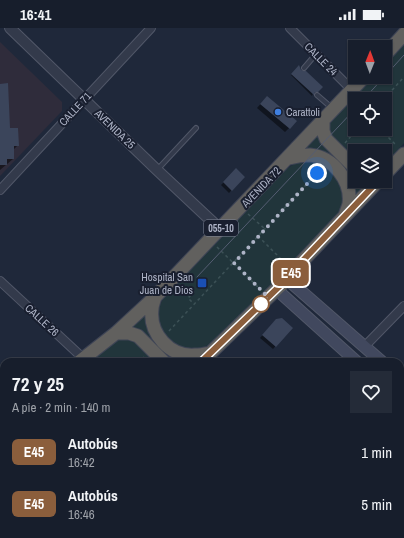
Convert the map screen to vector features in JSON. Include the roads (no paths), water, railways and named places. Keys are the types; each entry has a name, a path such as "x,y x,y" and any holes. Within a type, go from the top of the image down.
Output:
{"highway":[{"path":"392,47 404,34"},
{"name":"AVENIDA 72","path":"85,358 116,333 155,297 289,158 358,84"},
{"path":"323,121 323,131 326,139 348,161"},
{"path":"392,165 402,151"},
{"path":"289,158 299,155 311,155 320,157 334,166 343,177 348,189 349,203 345,216"},
{"path":"205,358 290,275 371,188"},
{"path":"155,297 152,310 152,322 156,344 162,358"},
{"path":"116,333 128,332 156,344 167,346 180,354 194,356 210,353"}],"main road":[{"path":"290,275 378,358"},
{"path":"272,293 352,358"}],"street":[{"name":"AVENIDA 25","path":"10,28 220,229"},
{"name":"CALLE 71","path":"0,190 83,99 151,28"},
{"name":"CALLE 24","path":"290,28 352,90"},
{"name":"CALLE 26","path":"0,281 80,358"},
{"path":"365,346 404,306"}],"lane":[{"path":"304,68 316,54"},
{"path":"317,95 334,110"},
{"path":"157,170 196,128"}],"tram line":[{"path":"392,68 404,55"},
{"path":"370,92 378,84"},
{"path":"197,277 348,116"}],"place":[{"name":"Carattoli","path":"278,112"},
{"name":"Hospital San Juan de Dios","path":"202,283"}]}
